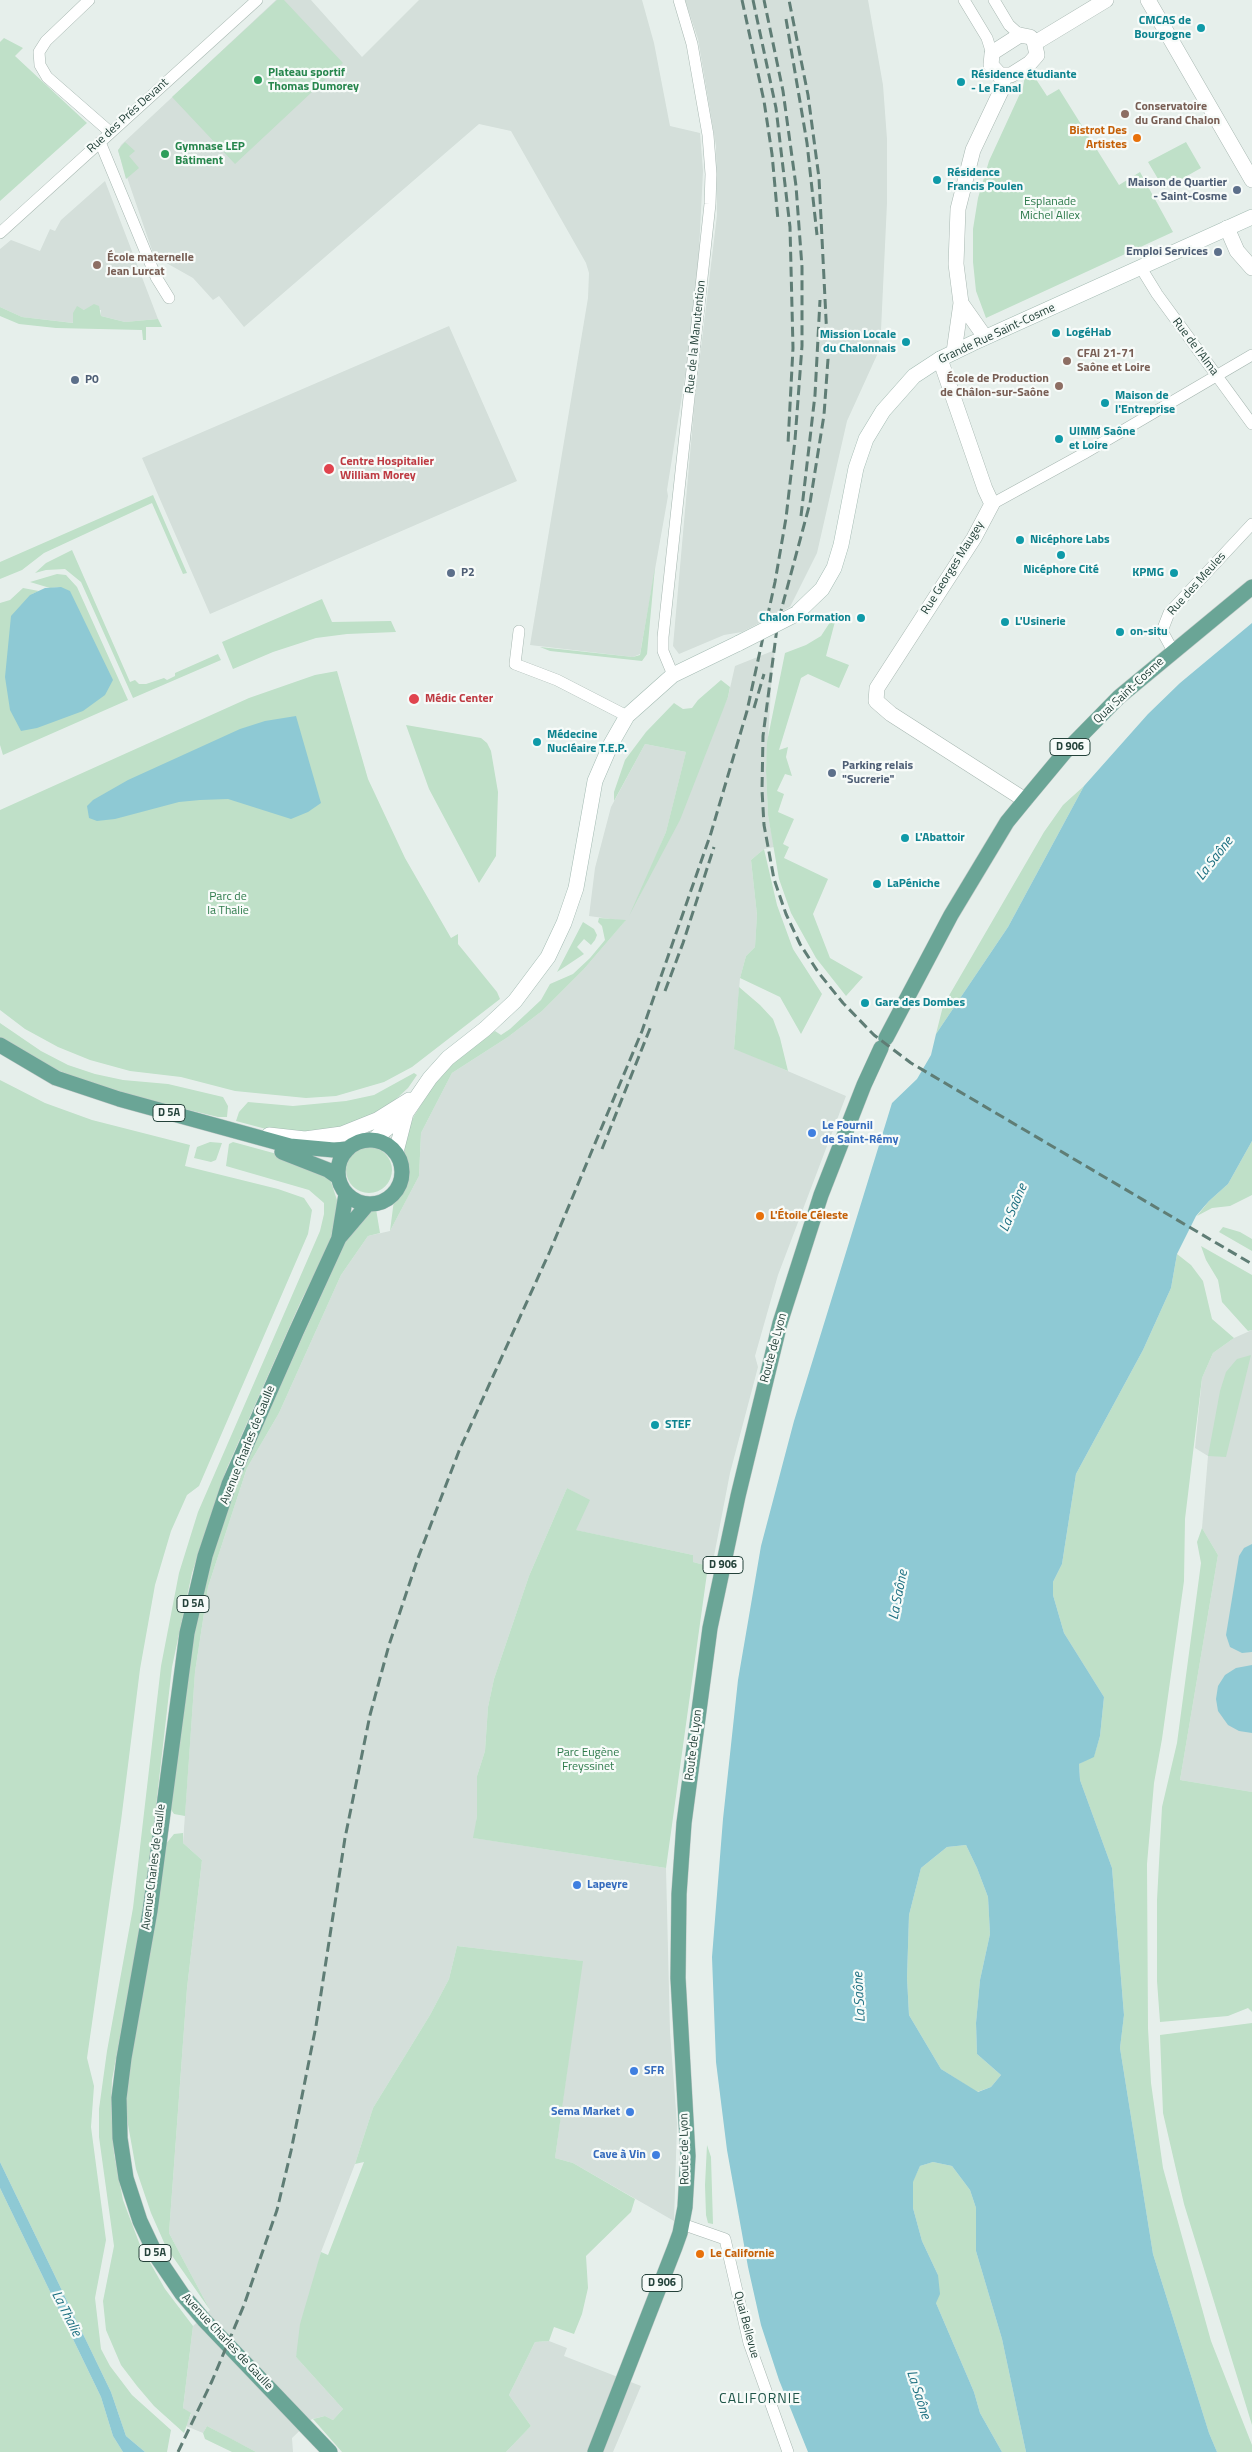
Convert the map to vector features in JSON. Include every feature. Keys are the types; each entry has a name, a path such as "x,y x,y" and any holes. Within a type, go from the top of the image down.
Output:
{"main road":[{"path":"1035,42 1106,0"},
{"path":"1148,0 1252,180"},
{"path":"954,352 961,302 956,264 958,208 973,150 1003,83 1000,75 992,65 992,54 1020,35 1030,37 1035,42 1037,50 1034,60 1011,75 1000,75"},
{"name":"Grande Rue Saint-Cosme","path":"626,716 673,675 796,614 822,589 834,568 841,545 856,468 874,425 895,395 914,376 940,359 985,337 1252,217"},
{"path":"1227,228 1237,251 1252,268"},
{"path":"961,302 985,337"},
{"path":"940,359 985,489 992,504"},
{"name":"Rue Georges Maugey","path":"992,504 974,538 877,688 876,701 891,714 1025,800"},
{"name":"Quai Saint-Cosme","path":"884,1043 951,915 1007,822 1065,752 1119,697 1173,650 1252,587"},
{"path":"373,1140 406,1113 419,1093 448,1058 511,1006 529,985 548,957 564,923 576,888 595,781 626,716"},
{"name":"Route de Lyon","path":"595,2452 660,2288 682,2224 688,2156 678,1971 679,1894 684,1823 710,1628 738,1496 780,1323 821,1195 864,1085 884,1043"},
{"name":"D 5A","path":"0,1045 56,1078 119,1099 290,1146 326,1150 348,1149"},
{"name":"D 5A","path":"0,1057 34,1077 69,1092 296,1156 328,1170 338,1177"},
{"path":"214,1126 285,1138 324,1138 357,1130 378,1120 419,1093"},
{"path":"396,1152 406,1113"},
{"path":"373,1140 386,1144 396,1152 403,1170 398,1189 384,1202 360,1203 346,1194 338,1177 340,1162 348,1149 364,1141 373,1140"},
{"name":"Avenue Charles de Gaulle","path":"330,2452 204,2320 166,2272 148,2240 132,2201 122,2156 119,2116 124,2058 150,1911 177,1692 195,1596 229,1484 339,1238 346,1194"},
{"name":"Avenue Charles de Gaulle","path":"339,1238 368,1204"}],"street":[{"path":"89,0 46,41 39,52 40,65 47,77 110,132"},
{"name":"Rue des Prés Devant","path":"0,233 257,0"},
{"name":"Rue de la Manutention","path":"673,675 664,650 663,637 710,204 711,174 708,135 692,44 680,0"},
{"path":"964,0 987,38 992,54"},
{"path":"994,0 1009,25 1020,35"},
{"path":"100,142 156,276 169,298"},
{"name":"Rue de l'Alma","path":"1141,268 1156,294 1252,424"},
{"path":"992,504 1252,355"},
{"name":"Rue des Meules","path":"1173,650 1162,631 1169,613 1252,524"},
{"path":"519,630 515,664 557,680 626,716"},
{"name":"Quai Bellevue","path":"682,2224 725,2239 749,2343 788,2452"}],"shaded area":[{"path":"276,0 311,0 362,57 419,0 642,0 654,43 670,126 700,133 703,171 698,271 687,364 667,490 668,496 640,654 633,657 530,645 588,298 589,273 586,263 511,131 479,124 244,327 219,296 213,300 193,278 154,256 118,151 121,145"},
{"path":"685,0 868,0 883,85 887,139 887,203 881,330 877,355 847,421 817,553 790,607 742,632 724,635 679,654 673,646 695,398 717,215 716,146 698,39"},
{"path":"105,181 158,319 125,322 101,316 101,310 84,310 77,307 73,314 74,323 22,317 0,307 0,249 11,240 40,251 50,229 55,231 61,220"},
{"name":"Centre Hospitalier William Morey","path":"449,326 517,481 210,614 142,458"},
{"path":"775,650 766,771 768,815 774,847 764,849 751,860 757,915 755,947 746,956 740,978 734,1048 846,1096 778,1275 755,1356 758,1367 730,1473 714,1556 708,1566 693,1562 693,1555 575,1530 586,1499 567,1488 529,1576 494,1679 488,1707 485,1751 477,1776 477,1816 474,1838 666,1868 670,2032 677,2124 674,2221 573,2163 555,2158 582,1961 457,1946 449,1979 430,2015 373,2108 355,2164 321,2252 296,2357 343,2409 333,2420 325,2416 312,2419 292,2438 293,2452 256,2452 207,2426 203,2433 186,2426 191,2414 183,2408 193,2326 210,2310 169,2233 187,1988 202,1860 183,1843 195,1672 208,1587 247,1468 279,1413 341,1275 368,1236 390,1231 419,1176 421,1133 452,1073 508,1037 542,1011 584,969 625,921 589,916 595,868 611,807 645,744 686,752 666,832 635,906 728,697 735,666"},
{"path":"1252,1330 1252,1792 1180,1780 1218,1555 1202,1528 1208,1456 1195,1448 1202,1378 1213,1353 1234,1338"},
{"path":"549,2341 567,2348 564,2356 641,2386 613,2452 506,2452 531,2426 509,2395 535,2342"}],"green space":[{"name":"Plateau sportif Thomas Dumorey","path":"277,0 284,0 343,63 235,164 172,97"},
{"path":"4,38 23,48 15,56 87,123 0,201 0,42"},
{"name":"Esplanade Michel Allex","path":"1030,70 1047,96 1059,89 1119,185 1140,172 1173,232 986,318 976,291 973,262 973,229 978,198 989,161 1023,87 1025,76"},
{"path":"125,142 135,151 129,156 139,168 126,179 118,150"},
{"path":"1186,142 1201,168 1164,189 1148,162"},
{"path":"94,304 99,306 101,316 125,322 158,319 162,327 146,327 146,340 143,340 142,330 56,328 19,324 0,316 0,307 22,317 73,323 73,313 77,306 84,310"},
{"path":"153,495 187,573 183,574 152,503 44,553 22,570 0,579 0,562"},
{"path":"72,550 130,682 135,680 139,684 146,684 164,678 167,680 175,676 175,673 218,654 221,660 133,698 81,582 65,569 46,570 35,573 46,563"},
{"path":"655,567 647,654 642,661 550,651 540,647 633,657 640,655"},
{"path":"57,574 66,575 77,587 128,700 3,755 0,745 0,603 10,600 23,588 39,591 30,595 61,587 50,588 30,582"},
{"path":"322,599 332,622 391,621 396,632 347,634 316,638 273,652 233,669 222,642"},
{"path":"838,610 826,656 849,665 839,688 808,674 801,678 779,750 788,747 786,757 792,776 785,774 777,791 784,794 778,812 794,819 783,844 789,847 784,858 828,879 813,914 830,958 863,977 846,996 816,958 791,913 779,879 768,815 766,771 767,742 785,653 806,645 821,636"},
{"name":"Parc de la Thalie","path":"337,671 368,779 405,858 451,938 458,934 458,944 497,992 500,999 412,1067 384,1082 336,1096 306,1098 235,1091 181,1077 130,1071 90,1060 58,1047 25,1029 0,1010 0,810 249,698 315,675"},
{"path":"721,680 730,687 728,697 680,820 629,916 666,832 686,752 645,744 614,801 614,792 625,760 646,732 674,703 683,709 692,708 698,700"},
{"path":"406,725 481,738 487,743 491,751 498,792 496,856 479,883 429,789"},
{"path":"1084,786 1008,927 936,1034 943,1006 1044,832 1063,805"},
{"path":"764,849 777,905 793,949 822,994 801,1034 780,997 740,978 746,956 755,947 757,915 751,860"},
{"path":"599,918 626,920 584,969 542,1011 508,1037 452,1073 421,1133 419,1176 390,1231 394,1200 401,1192 408,1177 404,1145 407,1132 414,1116 436,1081 461,1056 495,1031 501,1035 510,1029 541,1000 550,984 573,974 590,958 605,940 602,926 598,922"},
{"path":"583,922 594,929 597,935 595,940 591,945 584,939 577,947 584,954 557,972"},
{"path":"739,987 773,1019 788,1071 734,1049"},
{"path":"0,1023 41,1051 68,1065 95,1074 123,1080 168,1084 223,1097 228,1106 227,1117 218,1117 160,1103 85,1081 55,1069 0,1037"},
{"path":"414,1073 417,1075 408,1088 381,1113 358,1124 314,1133 266,1129 236,1121 239,1112 248,1102 293,1106 346,1101 374,1095"},
{"path":"0,1080 45,1103 92,1120 190,1145 185,1166 278,1189 304,1198 312,1210 308,1234 199,1486 187,1495 171,1531 155,1585 140,1669 121,1821 87,2058 94,2086 91,2127 106,2240 95,2298 101,2349 110,2366 132,2395 171,2430 167,2452 145,2452 126,2436 111,2392 0,2162"},
{"path":"1252,1141 1252,1195 1230,1206 1212,1208 1197,1216 1209,1201 1228,1184"},
{"path":"210,1142 222,1143 216,1160 211,1162 194,1158 197,1147"},
{"path":"233,1142 288,1157 330,1179 338,1203 329,1246 301,1301 227,1468 192,1573 172,1667 145,1901 112,2080 111,2106 114,2154 123,2200 140,2245 165,2289 193,2326 183,2408 191,2413 184,2433 154,2406 121,2365 106,2330 103,2301 114,2246 99,2137 99,2109 107,2051 133,1908 161,1666 179,1573 198,1512 320,1231 324,1214 324,1203 309,1190 226,1166 229,1144"},
{"path":"369,1147 382,1151 388,1157 392,1170 388,1183 382,1189 369,1193 356,1189 350,1183 346,1170 350,1157 356,1151"},
{"path":"376,1209 380,1233 368,1236 341,1275 279,1413 247,1468 208,1587 195,1672 185,1816 174,1814 170,1808 182,1698 202,1589 237,1482 347,1238 369,1212"},
{"path":"1223,1227 1240,1232 1252,1239 1252,1251 1219,1232"},
{"path":"1201,1246 1252,1275 1252,1330 1248,1331 1222,1302 1218,1280 1206,1260"},
{"path":"1177,1254 1191,1265 1203,1281 1212,1319 1234,1338 1213,1353 1202,1378 1185,1519 1184,1581 1154,1783 1147,1864 1148,2028 1151,2083 1163,2168 1211,2341 1252,2445 1252,2452 1217,2452 1209,2433 1153,2254 1120,2048 1124,2015 1112,1868 1080,1780 1079,1764 1094,1756 1100,1736 1104,1697 1064,1633 1053,1595 1053,1582 1062,1564 1076,1474 1143,1350 1171,1288"},
{"path":"1251,1355 1226,1457 1208,1456 1220,1391 1226,1372 1237,1359"},
{"name":"Parc Eugène Freyssinet","path":"567,1488 590,1500 576,1530 693,1555 693,1562 708,1566 666,1868 473,1838 477,1816 477,1776 485,1751 488,1707 494,1679 529,1576"},
{"path":"1202,1528 1218,1555 1180,1780 1252,1792 1252,2012 1248,2008 1228,2016 1160,2022 1157,1981 1157,1900 1162,1807 1177,1743 1201,1563 1197,1542"},
{"path":"183,1833 183,1843 202,1860 187,1988 169,2233 210,2310 166,2247 151,2213 136,2169 127,2119 127,2092 132,2053 165,1845 174,1834"},
{"path":"966,1845 988,1897 990,1934 980,1980 976,2023 977,2054 1001,2075 991,2087 977,2092 941,2069 909,2015 907,1978 909,1915 921,1868 947,1847"},
{"path":"457,1946 583,1961 555,2158 573,2163 635,2199 631,2212 586,2256 588,2288 582,2314 574,2334 554,2327 549,2341 535,2342 509,2395 531,2426 506,2452 342,2452 313,2419 325,2416 333,2420 343,2409 296,2357 300,2324 321,2252 328,2255 364,2162 355,2164 373,2108 430,2015 449,1979"},
{"path":"1252,2023 1252,2425 1184,2204 1163,2113 1160,2035"},
{"path":"707,2145 711,2157 713,2224 708,2223 706,2215"},
{"path":"933,2162 952,2166 970,2190 976,2208 976,2251 1002,2339 1026,2452 1002,2452 980,2413 974,2392 936,2303 938,2275 922,2241 913,2208 912,2183 920,2166"},
{"path":"0,2188 101,2397 113,2436 123,2452 0,2452"},
{"path":"207,2426 256,2452 232,2452 205,2439 203,2433"}],"water":[{"path":"61,587 70,591 113,680 105,695 83,711 37,728 21,731 10,710 5,677 11,616 30,595 45,588"},
{"name":"La Saône","path":"1252,623 1252,1141 1228,1184 1196,1216 1177,1254 1171,1288 1143,1350 1076,1474 1062,1564 1053,1582 1053,1595 1064,1633 1104,1697 1100,1736 1094,1757 1079,1764 1080,1780 1112,1868 1124,2015 1120,2048 1153,2254 1209,2433 1217,2452 1026,2452 1002,2339 976,2251 976,2208 970,2190 952,2166 933,2162 920,2166 913,2182 913,2208 922,2241 938,2275 940,2294 936,2303 974,2392 980,2413 1002,2452 808,2452 779,2380 761,2325 748,2267 727,2150 716,2062 712,1957 723,1819 738,1680 761,1546 794,1421 892,1103 917,1079 931,1055 936,1034 1008,927 1084,786 1148,714 1180,683","holes":["966,1845 988,1897 990,1934 980,1980 976,2023 977,2054 1001,2075 991,2087 978,2092 941,2069 909,2015 907,1978 909,1915 921,1868 947,1847"]},
{"path":"296,716 321,803 308,812 291,819 228,799 179,802 115,819 97,821 89,818 87,806 93,800 128,780 240,729 265,721"},
{"path":"1252,1544 1252,1652 1242,1653 1230,1647 1226,1635 1239,1556 1244,1548"},
{"path":"1252,1665 1252,1733 1239,1731 1228,1725 1218,1711 1216,1699 1218,1686 1225,1675 1236,1668"},
{"name":"La Thalie","path":"0,2162 111,2392 126,2436 145,2452 123,2452 113,2436 101,2397 0,2188"}],"railway":[{"path":"742,0 764,101 772,154 778,220"},
{"path":"753,0 776,108 790,227 793,348 788,444"},
{"path":"178,2452 212,2381 244,2305 277,2210 316,2026 345,1838 370,1715 389,1645 418,1558 459,1451 550,1251 642,1031 711,833 747,711 775,582 786,518 795,440 802,346 802,267 796,186 783,91 764,0"},
{"path":"775,633 810,503 824,415 828,359 819,178 808,95 789,0"},
{"path":"786,19 807,143 817,235"},
{"path":"801,516 815,395 820,300"},
{"path":"777,628 763,736 762,790 764,825 774,879 786,914 800,944 818,972 843,1003 874,1035 911,1063 1252,1264"},
{"path":"754,708 764,674"},
{"path":"665,991 683,943 714,847"},
{"path":"602,1149 651,1026"}],"place":[{"name":"CMCAS de Bourgogne","path":"1201,28"},
{"name":"Plateau sportif Thomas Dumorey","path":"258,80"},
{"name":"Résidence étudiante - Le Fanal","path":"961,82"},
{"name":"Conservatoire du Grand Chalon","path":"1125,114"},
{"name":"Bistrot Des Artistes","path":"1137,138"},
{"name":"Gymnase LEP Bâtiment","path":"165,154"},
{"name":"Résidence Francis Poulen","path":"937,180"},
{"name":"Maison de Quartier - Saint-Cosme","path":"1237,190"},
{"name":"Emploi Services","path":"1218,252"},
{"name":"École maternelle Jean Lurcat","path":"97,265"},
{"name":"LogéHab","path":"1056,333"},
{"name":"Mission Locale du Chalonnais","path":"906,342"},
{"name":"CFAI 21-71 Saône et Loire","path":"1067,361"},
{"name":"P0","path":"75,380"},
{"name":"École de Production de Châlon-sur-Saône","path":"1059,386"},
{"name":"Maison de l'Entreprise","path":"1105,403"},
{"name":"UIMM Saône et Loire","path":"1059,439"},
{"name":"Centre Hospitalier William Morey","path":"329,469"},
{"name":"Nicéphore Labs","path":"1020,540"},
{"name":"Nicéphore Cité","path":"1061,555"},
{"name":"P2","path":"451,573"},
{"name":"KPMG","path":"1174,573"},
{"name":"Chalon Formation","path":"861,618"},
{"name":"L'Usinerie","path":"1005,622"},
{"name":"on-situ","path":"1120,632"},
{"name":"Médic Center","path":"414,699"},
{"name":"Médecine Nucléaire T.E.P.","path":"537,742"},
{"name":"Parking relais \"Sucrerie\"","path":"832,773"},
{"name":"L'Abattoir","path":"905,838"},
{"name":"LaPéniche","path":"877,884"},
{"name":"Gare des Dombes","path":"865,1003"},
{"name":"Le Fournil de Saint-Rémy","path":"812,1133"},
{"name":"L'Étoile Céleste","path":"760,1216"},
{"name":"STEF","path":"655,1425"},
{"name":"Lapeyre","path":"577,1885"},
{"name":"SFR","path":"634,2071"},
{"name":"Sema Market","path":"630,2112"},
{"name":"Cave à Vin","path":"656,2155"},
{"name":"Le Californie","path":"700,2254"}],"district":[{"name":"CALIFORNIE","path":"760,2400"}]}
